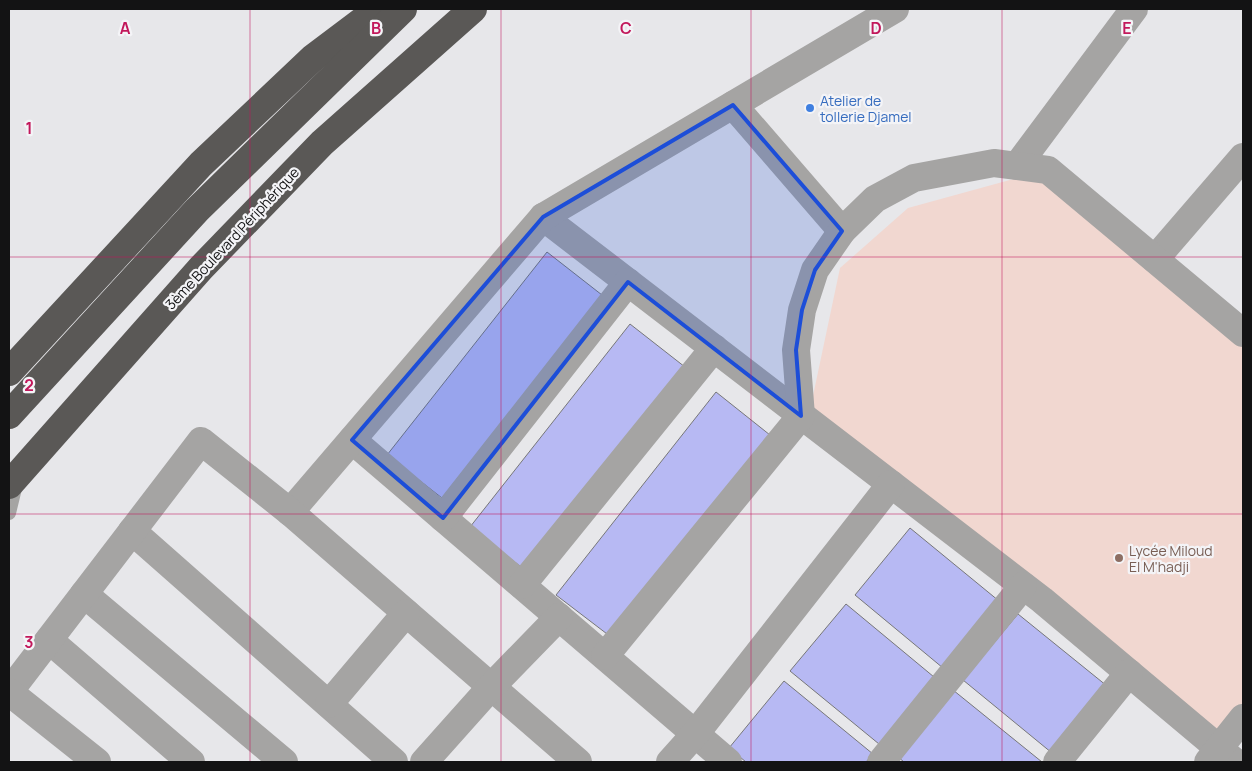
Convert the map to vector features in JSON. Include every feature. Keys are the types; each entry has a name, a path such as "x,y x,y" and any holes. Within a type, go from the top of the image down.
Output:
{"highway":[{"path":"9,372 201,164 313,58 378,9"},
{"path":"9,415 197,210 403,9"},
{"name":"3ème Boulevard Périphérique","path":"14,479 201,268 322,143 473,9"}],"street":[{"path":"290,512 543,217 895,9"},
{"path":"1017,166 1134,9"},
{"path":"733,104 842,231"},
{"path":"1155,260 1243,157"},
{"path":"604,656 801,416 796,350 802,310 815,270 842,231 875,199 914,178 994,163 1048,170 1243,333"},
{"path":"543,217 1023,586 1129,673 1220,758 1243,718"},
{"path":"443,518 628,282"},
{"path":"522,585 714,348"},
{"path":"352,440 728,762"},
{"path":"97,762 9,692 201,441 290,512 578,762"},
{"path":"670,762 696,733 891,484"},
{"path":"132,531 329,704 381,758"},
{"path":"881,762 1023,586"},
{"path":"84,594 284,762"},
{"path":"329,704 406,613"},
{"path":"424,762 491,687 559,617"},
{"path":"49,640 191,762"},
{"path":"1057,762 1129,673"}],"lane":[{"path":"9,513 14,479"}],"highlighted area":[{"path":"733,105 842,231 815,270 802,310 796,350 801,416 628,282 443,518 352,440 543,217"}],"shaded area":[{"name":"Lycée Miloud El M'hadji","path":"1032,174 1243,344 1243,706 1218,737 810,410 840,268 908,208"}],"building":[{"path":"547,252 602,295 442,498 387,455"},
{"path":"630,324 685,367 525,570 470,527"},
{"path":"716,392 770,435 611,637 556,595"},
{"path":"910,528 999,601 943,668 855,595"},
{"path":"846,604 934,677 879,744 790,671"},
{"path":"1018,614 1107,686 1052,753 963,680"},
{"path":"784,681 873,754 866,762 746,762 729,748"},
{"path":"953,690 1042,762 904,762 898,757"}],"place":[{"name":"Atelier de tollerie Djamel","path":"810,108"},
{"name":"Lycée Miloud El M'hadji","path":"1119,558"}]}
